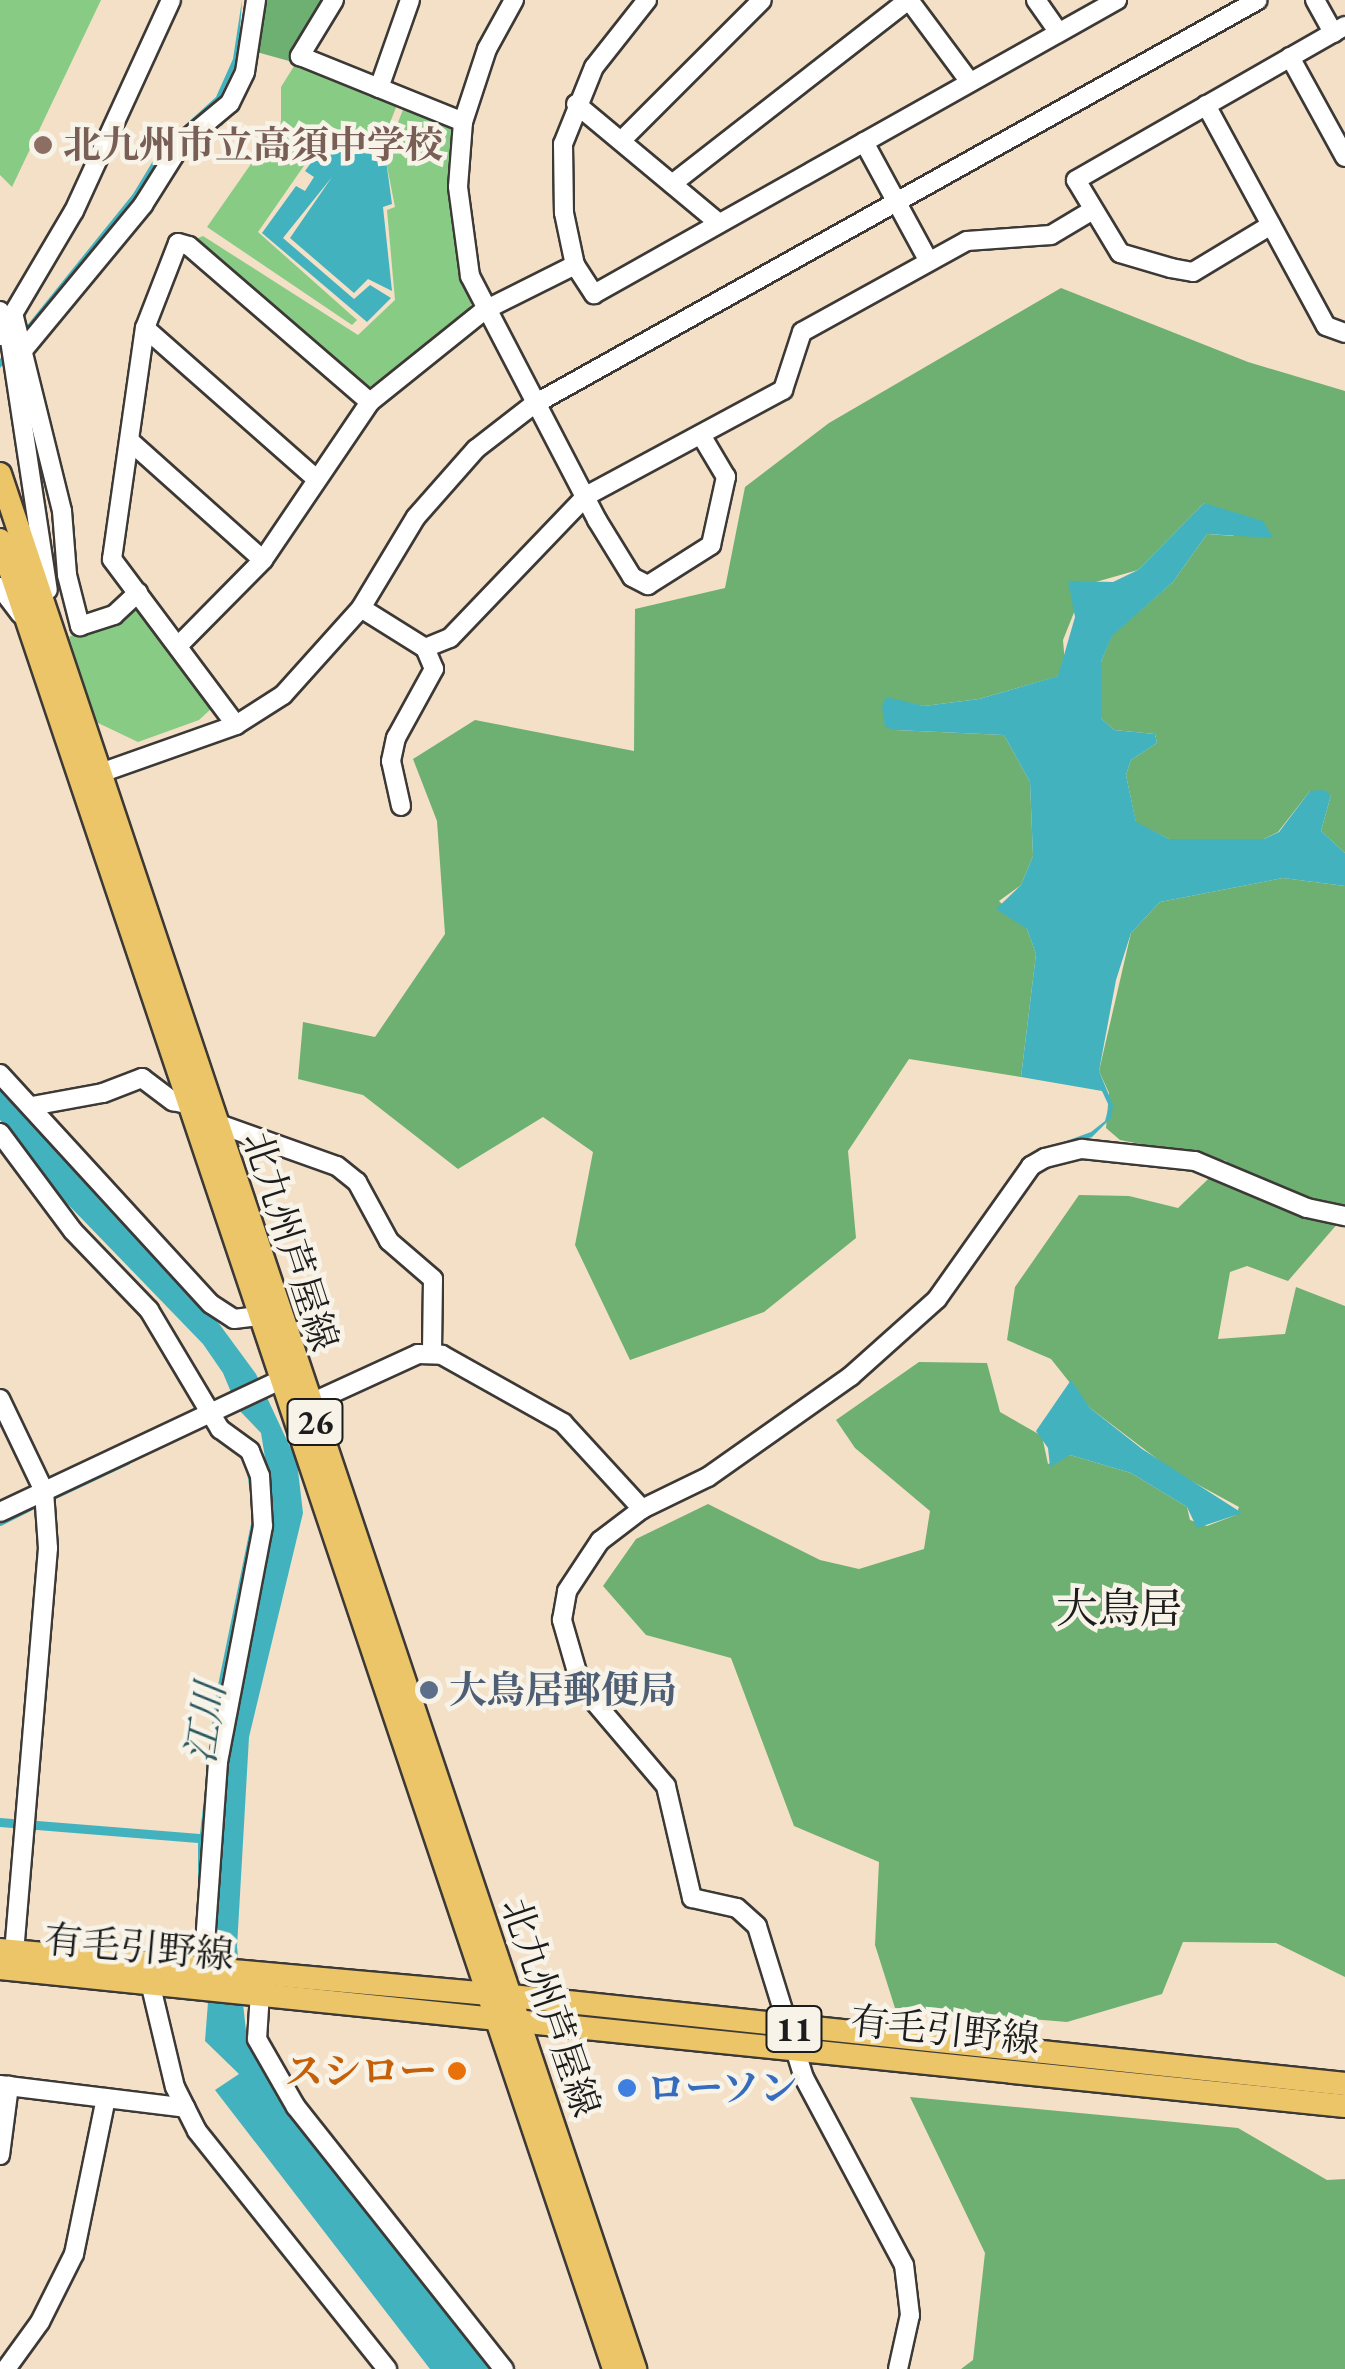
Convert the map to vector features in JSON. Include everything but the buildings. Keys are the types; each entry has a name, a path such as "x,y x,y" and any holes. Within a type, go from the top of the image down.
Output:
{"main road":[{"name":"北九州芦屋線","path":"0,474 60,654 190,1105 268,1315 308,1404 500,1996 496,2019 614,2369"},
{"name":"北九州芦屋線","path":"0,540 27,623 93,776 216,1123 268,1315 271,1384 500,1996 522,2023 635,2369"},
{"name":"有毛引野線","path":"5,1957 522,2023 1345,2106"},
{"name":"有毛引野線","path":"249,1986 500,1996 1345,2084"}],"street":[{"path":"60,654 5,323 74,211 172,0"},
{"path":"24,349 143,205 182,143 230,103 244,72 256,0"},
{"path":"334,0 300,56 462,122"},
{"path":"379,88 410,0"},
{"path":"514,0 462,122 462,243 483,311 532,405 632,578 648,584 711,544 726,476 702,435"},
{"path":"646,0 594,67 576,104 560,173 576,264 594,294 1116,0"},
{"path":"621,142 762,0"},
{"path":"672,184 908,0 970,82"},
{"path":"1036,0 1058,32"},
{"path":"93,776 236,726 283,695 361,608 416,517 476,449 532,405 1258,0"},
{"path":"1271,225 1193,272 1120,254 1076,180 1339,29 1315,0"},
{"path":"1290,57 1345,157"},
{"path":"576,104 719,223"},
{"path":"1206,105 1326,326 1345,333"},
{"path":"864,142 928,260"},
{"path":"426,648 450,638 586,496 783,390 802,332 967,241 1051,235 1094,210"},
{"path":"236,726 112,559 144,328 178,243 189,246 370,402"},
{"path":"179,645 263,560 314,477 370,402 483,311 576,264"},
{"path":"5,323 24,349 62,512 67,576 80,626 114,615 138,593"},
{"path":"144,328 314,477"},
{"path":"131,442 263,560"},
{"path":"0,586 27,623"},
{"path":"361,608 426,648 434,669 396,738 391,762 401,806"},
{"path":"0,1074 211,1304 234,1319 268,1315"},
{"path":"32,1106 142,1078 173,1102 190,1105"},
{"path":"216,1123 337,1166 357,1182 389,1241 433,1279 432,1354"},
{"path":"0,1133 73,1230 150,1310 221,1406 220,1429 254,1457 263,1526 218,1762 205,1944"},
{"path":"898,2369 910,2315 904,2266 872,2214 845,2151 829,2133 785,2028 757,1926 737,1908 692,1898 666,1786 581,1686 567,1637 567,1591 578,1568 642,1508 708,1477 851,1376 937,1298 1023,1177 1045,1158 1082,1149 1196,1161 1307,1208 1345,1216"},
{"path":"308,1404 418,1354 432,1354 563,1423 642,1508"},
{"path":"0,1512 271,1384"},
{"path":"0,1398 44,1491 48,1548 5,1957"},
{"path":"154,1976 186,2108 220,2164 387,2369"},
{"path":"249,1986 256,2039 296,2107 504,2369"},
{"path":"0,2154 5,2085 186,2108"},
{"path":"6,2369 40,2322 74,2254 106,2098"}],"green space":[{"path":"0,0 101,0 12,187 0,175"},
{"path":"261,0 326,0 289,61 253,51"},
{"path":"296,63 397,105 379,151 326,134 258,232 357,320 352,325 207,227 281,121 281,87"},
{"path":"404,107 456,132 452,212 471,304 468,315 364,391 196,239 203,236 358,335 395,300 387,210 395,207 385,156"},
{"path":"1061,288 1248,362 1345,391 1345,853 1321,831 1331,795 1310,791 1278,832 1264,839 1169,839 1136,823 1126,775 1131,760 1157,743 1155,734 1114,730 1101,718 1101,662 1112,635 1173,582 1207,534 1234,536 1204,503 1138,570 1085,585 1063,640 1065,664 1059,676 979,699 924,706 895,701 895,730 1004,735 1030,782 1033,856 1021,885 999,901 1027,929 1036,954 1021,1077 909,1059 848,1151 856,1238 764,1312 630,1360 575,1245 593,1152 543,1117 458,1169 363,1095 298,1079 303,1022 375,1037 445,934 437,821 413,759 475,720 634,751 635,609 725,588 745,487 829,423"},
{"path":"135,603 213,707 199,720 138,742 96,722 69,637"},
{"path":"1283,878 1345,886 1345,1215 1288,1281 1247,1266 1230,1272 1218,1339 1285,1334 1296,1287 1345,1306 1345,1977 1276,1943 1183,1942 1162,1994 1067,2022 895,2008 875,1945 879,1862 794,1826 731,1658 646,1635 603,1586 636,1539 708,1504 820,1560 859,1569 924,1549 930,1511 855,1448 836,1420 919,1362 987,1363 1000,1412 1042,1436 1048,1464 1070,1455 1131,1473 1187,1507 1190,1520 1207,1526 1236,1515 1239,1507 1173,1471 1090,1408 1051,1359 1007,1340 1015,1287 1079,1195 1129,1196 1178,1208 1227,1161 1120,1140 1106,1128 1109,1093 1099,1071 1131,933 1160,902"},
{"path":"910,2097 1238,2128 1327,2180 1345,2179 1345,2369 961,2369 973,2360 985,2253"}],"water":[{"path":"242,0 238,60 213,111 226,120 222,126 207,116 175,139 139,196 0,368 0,359 133,194 162,146 216,97 233,59"},
{"path":"329,138 386,160 392,204 383,207 392,291 368,279 354,293 290,238 332,177 283,238 354,299 370,285 391,298 367,322 262,233 296,186 305,191 314,177 305,171"},
{"path":"1204,503 1263,521 1273,538 1207,534 1173,582 1112,636 1101,662 1101,718 1114,730 1155,734 1157,743 1131,760 1126,775 1136,822 1169,839 1264,839 1279,832 1310,791 1324,790 1331,795 1321,831 1345,853 1345,886 1283,878 1160,902 1131,933 1116,980 1099,1071 1113,1105 1111,1118 1092,1137 1039,1151 1091,1132 1105,1121 1109,1106 1102,1091 1021,1077 1036,954 1027,929 996,909 1021,885 1033,856 1030,782 1004,735 895,730 885,727 882,707 886,697 924,706 979,699 1058,676 1075,617 1068,581 1113,582 1138,570"},
{"path":"0,1088 220,1325 256,1374 297,1462 303,1513 249,1737 237,1947 246,2031 277,2097 497,2369 430,2369 215,2090 239,2074 205,2041 213,1938 204,1840 198,1942 198,1843 0,1827 0,1818 200,1834 215,1700 253,1514 245,1458 256,1517 206,1793 203,1835 219,1835 225,1749 273,1507 261,1433 238,1409 223,1373 203,1344 56,1192 0,1120"},
{"path":"1071,1380 1090,1408 1142,1449 1242,1513 1197,1528 1187,1507 1131,1473 1070,1455 1050,1467 1048,1448 1036,1431"}],"waterway":[{"path":"53,1497 127,1462"},
{"path":"0,1523 40,1503"}],"place":[{"name":"北九州市立高須中学校","path":"43,145"},
{"name":"大鳥居郵便局","path":"429,1690"},
{"name":"スシロー","path":"457,2071"},
{"name":"ローソン","path":"627,2088"}],"district":[{"name":"大鳥居","path":"1119,1609"}],"water label":[{"name":"江川","path":"205,1723"}]}
